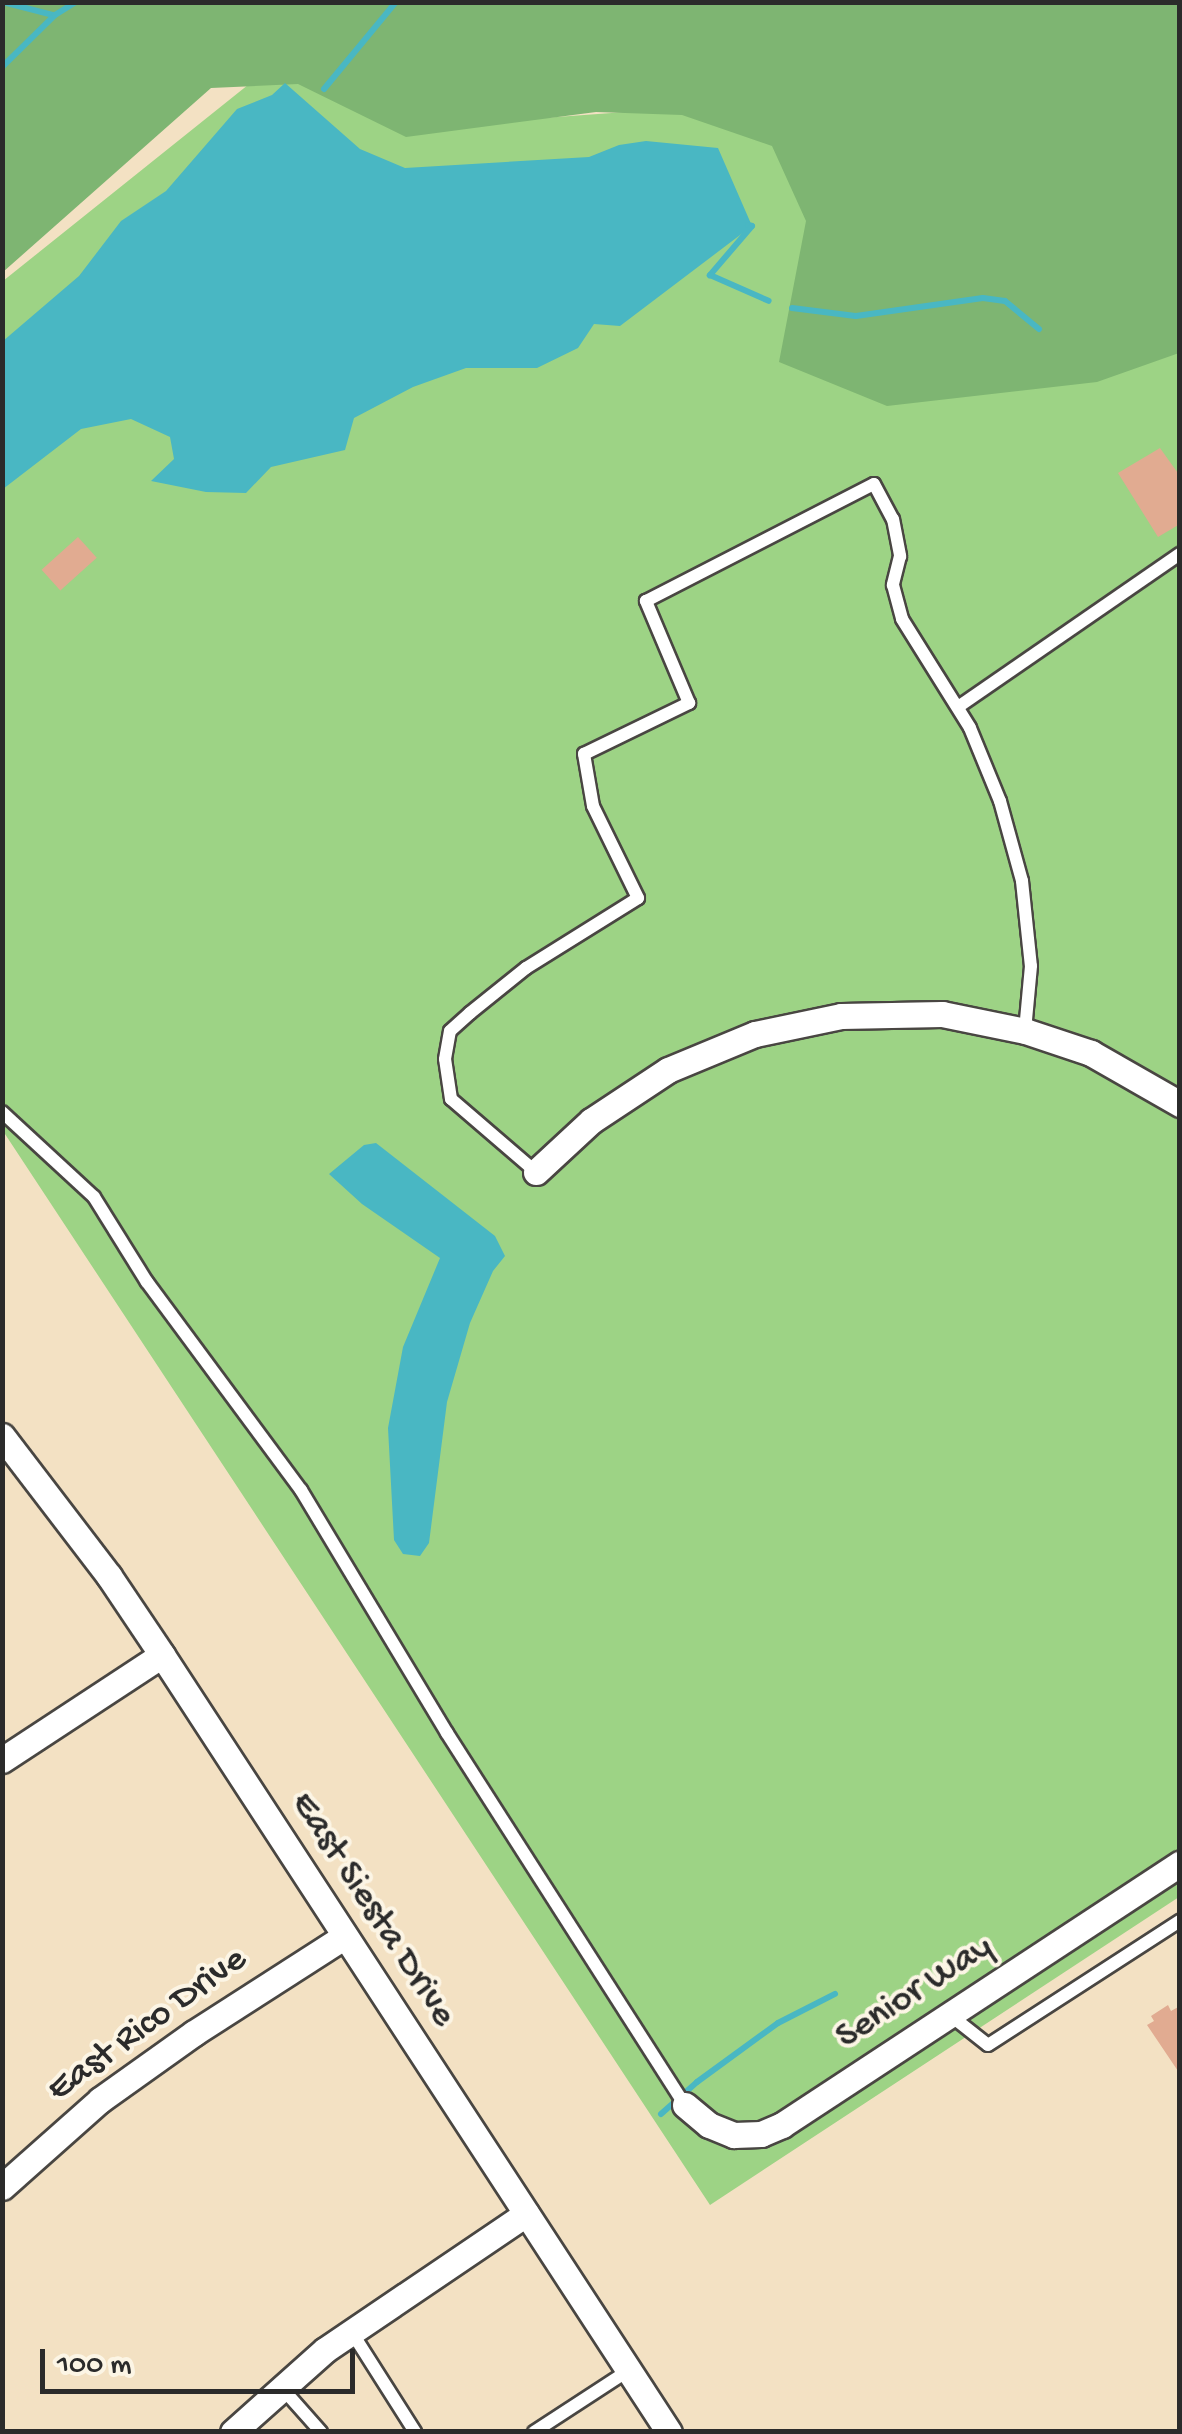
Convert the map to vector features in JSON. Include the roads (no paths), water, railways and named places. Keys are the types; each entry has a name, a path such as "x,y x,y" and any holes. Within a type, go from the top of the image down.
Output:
{"street":[{"path":"536,1172 628,1094 710,1050 755,1034 841,1016 889,1012 942,1014 1025,1030 1091,1053 1180,1104"},
{"name":"East Siesta Drive","path":"2,1436 98,1562 162,1655 667,2431"},
{"path":"2,1760 162,1655"},
{"name":"Senior Way","path":"679,2098 709,2125 734,2135 761,2134 782,2125 1180,1864"},
{"name":"East Rico Drive","path":"2,2187 100,2100 194,2033 345,1936"},
{"path":"232,2432 281,2386 350,2331 526,2214"}],"lane":[{"path":"536,1172 451,1099 445,1059 450,1031 526,968 638,898 594,806 584,754 688,703 646,601 874,484 893,519 900,556 894,585 902,619 958,707 1000,800 1022,881 1031,966 1025,1030"},
{"path":"958,707 1180,554"},
{"path":"2,1112 94,1198 169,1312 301,1490 446,1733 679,2098"},
{"path":"950,2014 988,2046 1180,1921"},
{"path":"350,2331 416,2432"},
{"path":"534,2432 629,2370"},
{"path":"281,2386 321,2432"}],"water":[{"path":"285,83 360,149 405,168 589,157 619,145 646,141 718,148 752,226 620,326 594,324 578,348 537,368 466,368 413,387 354,418 345,450 271,467 246,493 206,492 151,481 174,459 170,437 131,419 81,429 3,489 3,341 79,276 121,221 166,191 237,109 272,95"},
{"path":"376,1143 495,1236 505,1256 493,1271 470,1323 447,1402 429,1543 420,1556 403,1554 394,1540 388,1428 403,1347 440,1258 362,1204 329,1174 364,1145"}],"waterway":[{"path":"3,2 53,15"},
{"path":"2,67 55,15 76,2"},
{"path":"324,89 396,2"},
{"path":"748,225 752,226 710,275 769,301"},
{"path":"792,308 856,316 983,298 1005,301 1039,329"},
{"path":"661,2114 697,2082 778,2023 835,1994"}]}
